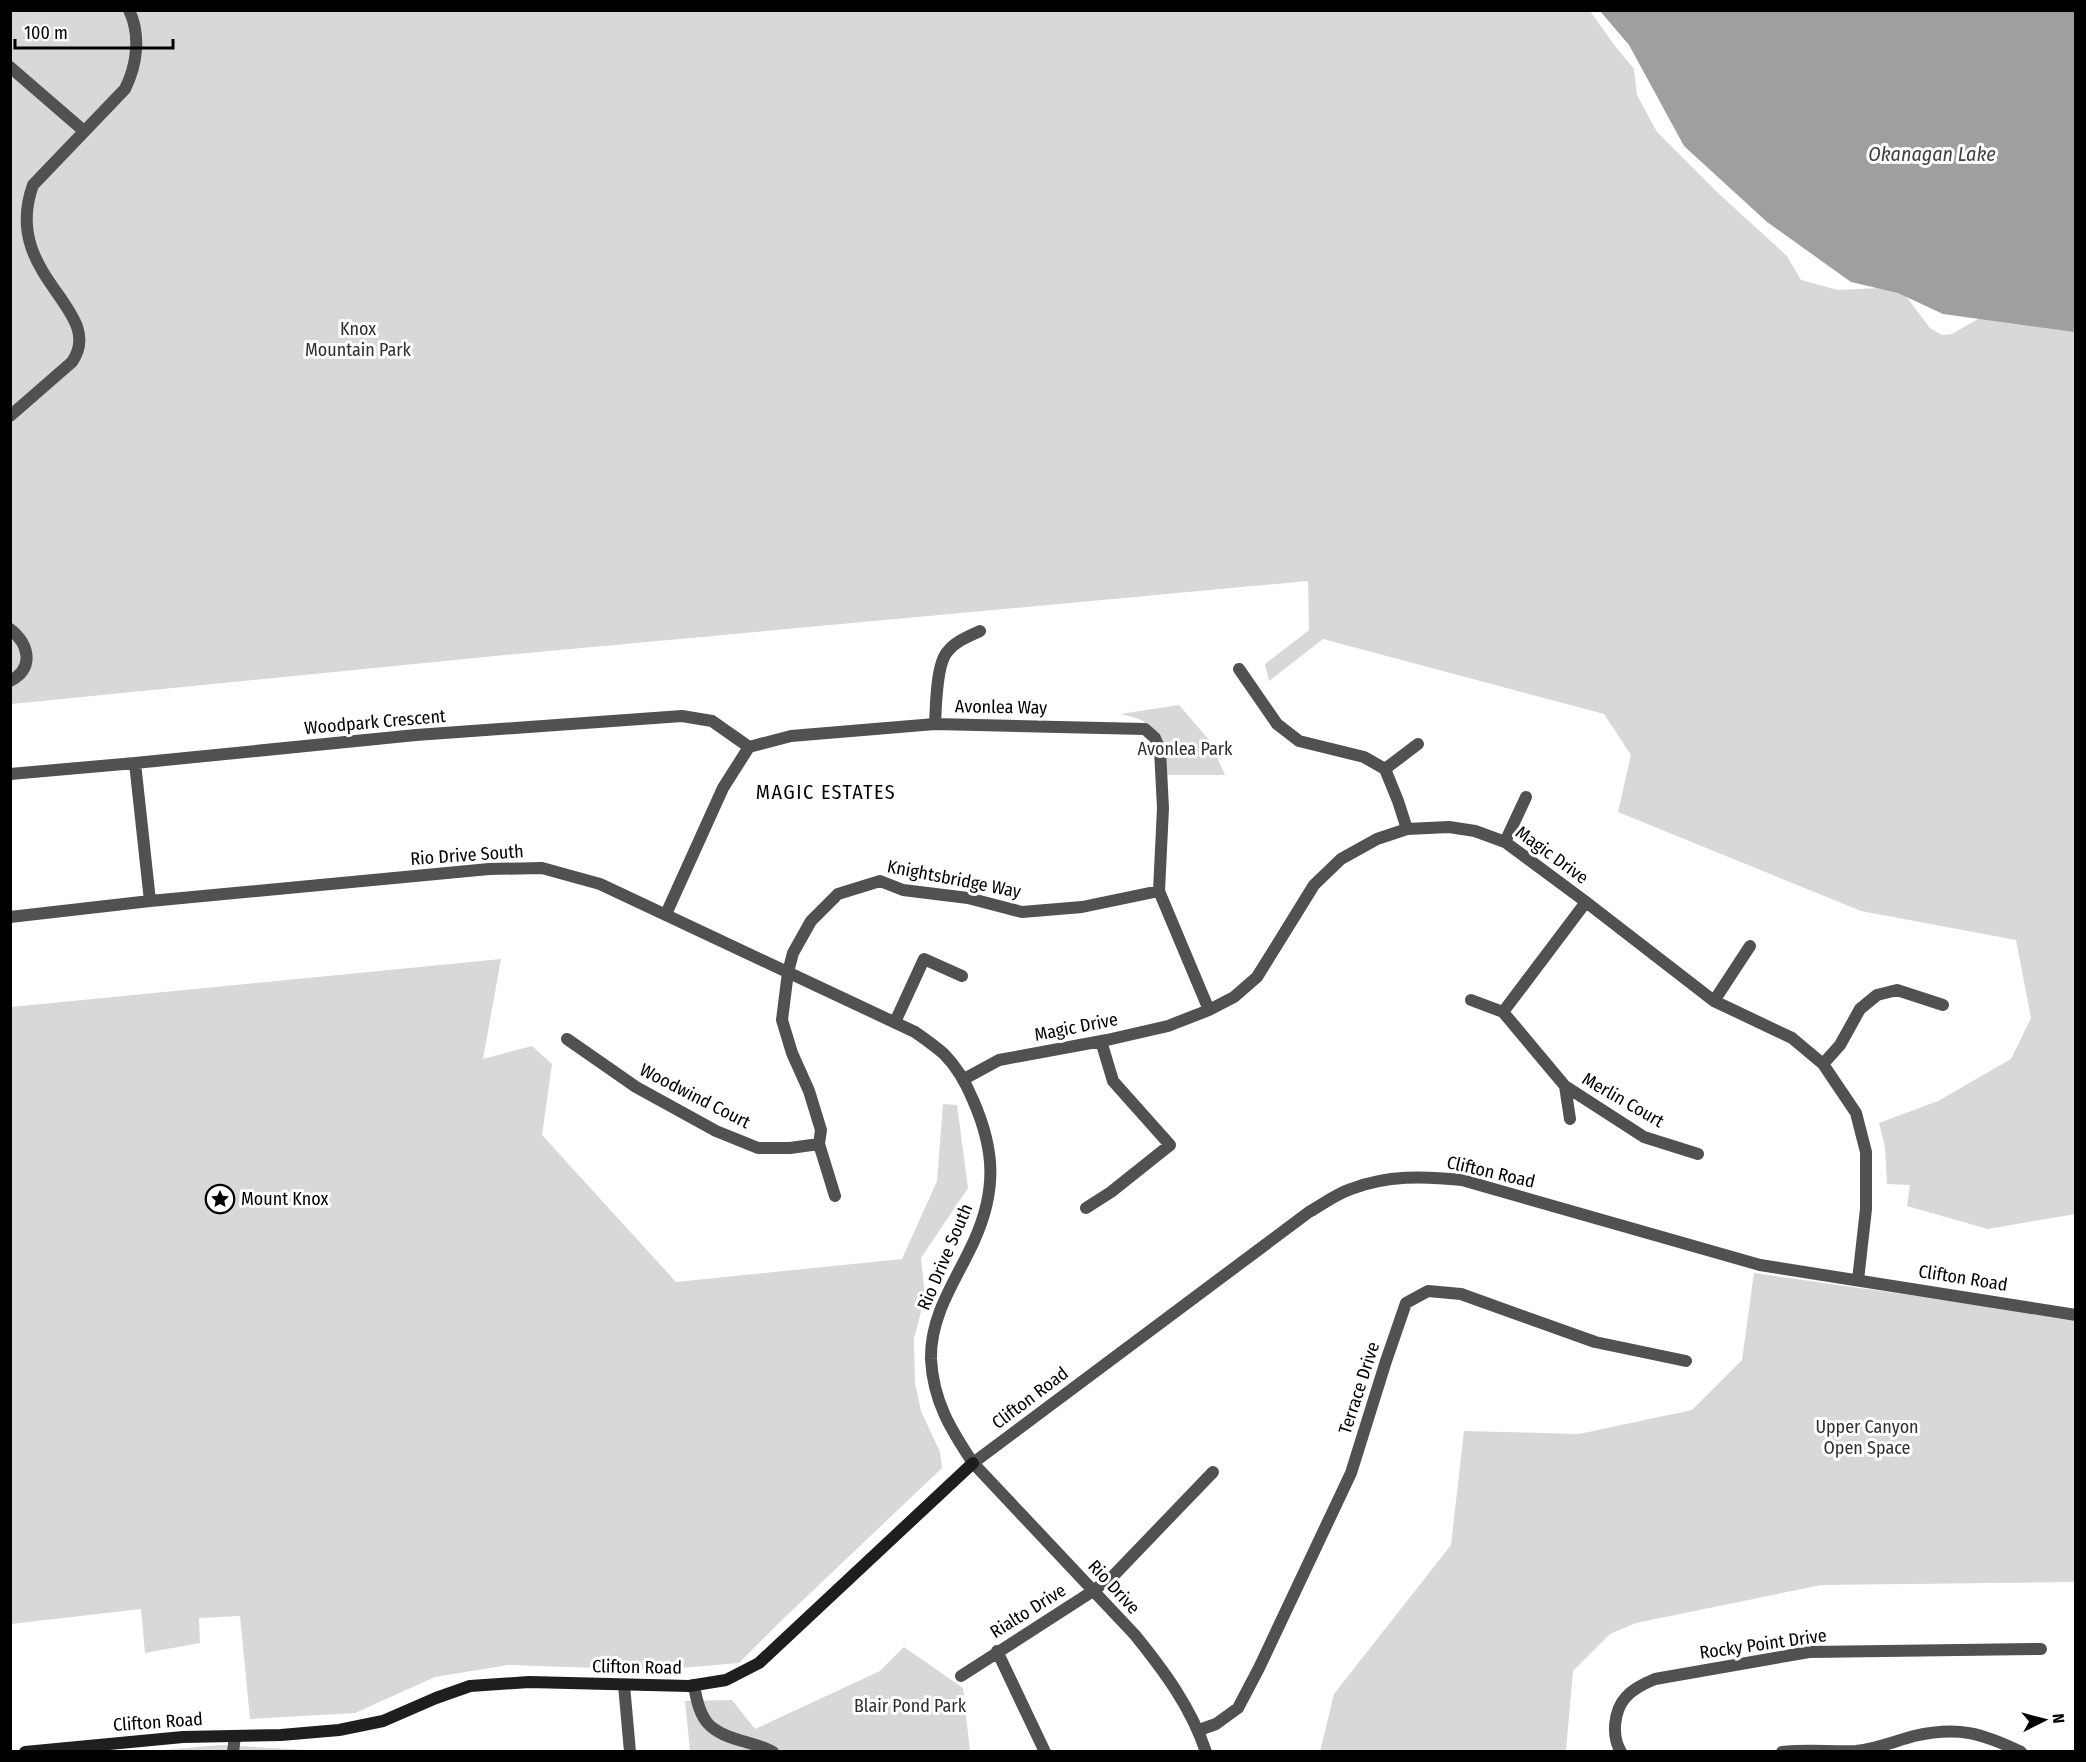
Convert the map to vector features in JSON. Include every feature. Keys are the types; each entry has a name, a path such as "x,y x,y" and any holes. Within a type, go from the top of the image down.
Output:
{"main road":[{"name":"Clifton Road","path":"25,1752 183,1737 293,1734 339,1730 383,1721 470,1686 529,1682 694,1685 726,1680 759,1663 973,1463"}],"street":[{"path":"15,229 26,195 84,131 118,98 128,83 137,40 134,21 129,10"},
{"path":"10,67 84,131"},
{"path":"10,416 72,362 78,348 78,338 74,329 55,303 36,284"},
{"path":"10,629 22,640 27,657 23,670 10,681"},
{"path":"935,724 938,678 946,652 966,637 980,631"},
{"path":"1239,669 1277,724 1299,741 1364,757 1385,769 1407,829"},
{"name":"Woodpark Crescent","path":"10,774 416,735 682,716 712,721 749,747"},
{"name":"Avonlea Way","path":"749,747 791,736 935,724 1145,729 1155,738 1160,750 1162,808 1159,891 1209,1010"},
{"path":"1385,769 1418,744"},
{"path":"666,914 723,788 749,747"},
{"path":"135,763 150,901"},
{"path":"1505,842 1526,797"},
{"name":"Magic Drive","path":"964,1079 999,1060 1168,1026 1209,1010 1234,997 1257,976 1314,885 1341,859 1377,839 1407,829 1449,827 1475,831 1505,842 1714,1001 1792,1038 1823,1065 1856,1113 1866,1152 1866,1209 1857,1280"},
{"name":"Rio Drive South","path":"10,917 150,901 489,869 542,868 600,884 915,1032 944,1054 964,1079 983,1124 990,1148 992,1179 987,1206 975,1240 942,1303 934,1328 931,1359 936,1394 946,1422 973,1463"},
{"name":"Knightsbridge Way","path":"835,1196 819,1144 821,1130 782,1020 788,972 793,953 811,921 838,894 880,881 903,890 968,898 1022,912 1082,907 1159,891"},
{"path":"1503,1012 1586,902"},
{"path":"1714,1001 1750,946"},
{"path":"895,1022 924,959 962,976"},
{"path":"1823,1065 1840,1045 1860,1009 1877,995 1897,990 1942,1005"},
{"name":"Merlin Court","path":"1472,1000 1503,1012 1565,1086 1644,1137 1698,1154"},
{"name":"Woodwind Court","path":"567,1039 636,1087 716,1131 758,1148 790,1148 819,1144"},
{"path":"1086,1208 1111,1192 1170,1145 1113,1081 1101,1041"},
{"name":"Merlin Court","path":"1565,1086 1570,1119"},
{"name":"Clifton Road","path":"973,1463 1309,1212 1350,1189 1389,1179 1426,1176 1462,1180 1760,1265 2076,1315"},
{"name":"Terrace Drive","path":"1199,1730 1216,1724 1238,1708 1259,1668 1351,1473 1406,1303 1428,1291 1461,1294 1595,1342 1686,1361"},
{"name":"Rio Drive","path":"973,1463 1135,1635 1157,1662 1199,1730 1206,1752"},
{"name":"Rialto Drive","path":"961,1676 1094,1591 1114,1575 1213,1472"},
{"name":"Rocky Point Drive","path":"1621,1752 1617,1746 1615,1727 1617,1712 1626,1697 1640,1685 1655,1679 1809,1652 2041,1649"},
{"path":"997,1651 1045,1752"},
{"path":"624,1684 630,1752"},
{"path":"694,1685 699,1710 711,1727 727,1737 767,1748 773,1752"},
{"path":"1782,1752 1882,1747 1913,1736 1941,1731 1967,1731 2021,1752"},
{"path":"233,1752 235,1736"}],"green space":[{"name":"Knox Mountain Park","path":"11,11 1590,11 1634,69 1637,95 1657,132 1719,194 1787,256 1801,280 1838,290 1899,287 1930,328 1942,335 1952,334 1978,319 1990,316 2041,318 2075,332 2075,1214 1988,1229 1907,1206 1910,1185 1887,1184 1885,1147 1879,1123 1938,1101 2011,1059 2031,1018 2016,940 1861,911 1618,812 1631,755 1604,714 1323,639 1269,681 1265,664 1309,630 1308,581 505,655 11,704"},
{"name":"Avonlea Park","path":"1179,705 1210,741 1225,775 1160,775 1157,748 1147,724 1120,714"},
{"path":"501,959 483,1059 532,1046 552,1064 542,1135 676,1282 902,1259 937,1181 943,1104 957,1105 968,1188 921,1258 925,1296 914,1339 915,1383 921,1411 940,1452 942,1468 739,1663 658,1670 508,1665 435,1677 355,1713 250,1719 240,1616 199,1618 200,1643 145,1653 141,1609 11,1624 11,1007"},
{"name":"Upper Canyon Open Space","path":"1754,1273 2075,1321 2075,1582 1821,1585 1636,1623 1610,1634 1573,1671 1566,1751 1320,1752 1334,1694 1451,1545 1464,1431 1579,1434 1692,1410 1742,1360"},
{"name":"Blair Pond Park","path":"904,1647 963,1688 970,1751 690,1751 685,1701 732,1700 755,1729 880,1671"},
{"path":"220,1745 326,1751 141,1752"}],"water":[{"name":"Okanagan Lake","path":"1600,11 2075,11 2075,332 1943,314 1898,293 1851,282 1767,222 1684,146 1629,45"}],"place":[{"name":"Mount Knox","path":"220,1199"}],"district":[{"name":"MAGIC ESTATES","path":"826,792"}]}
